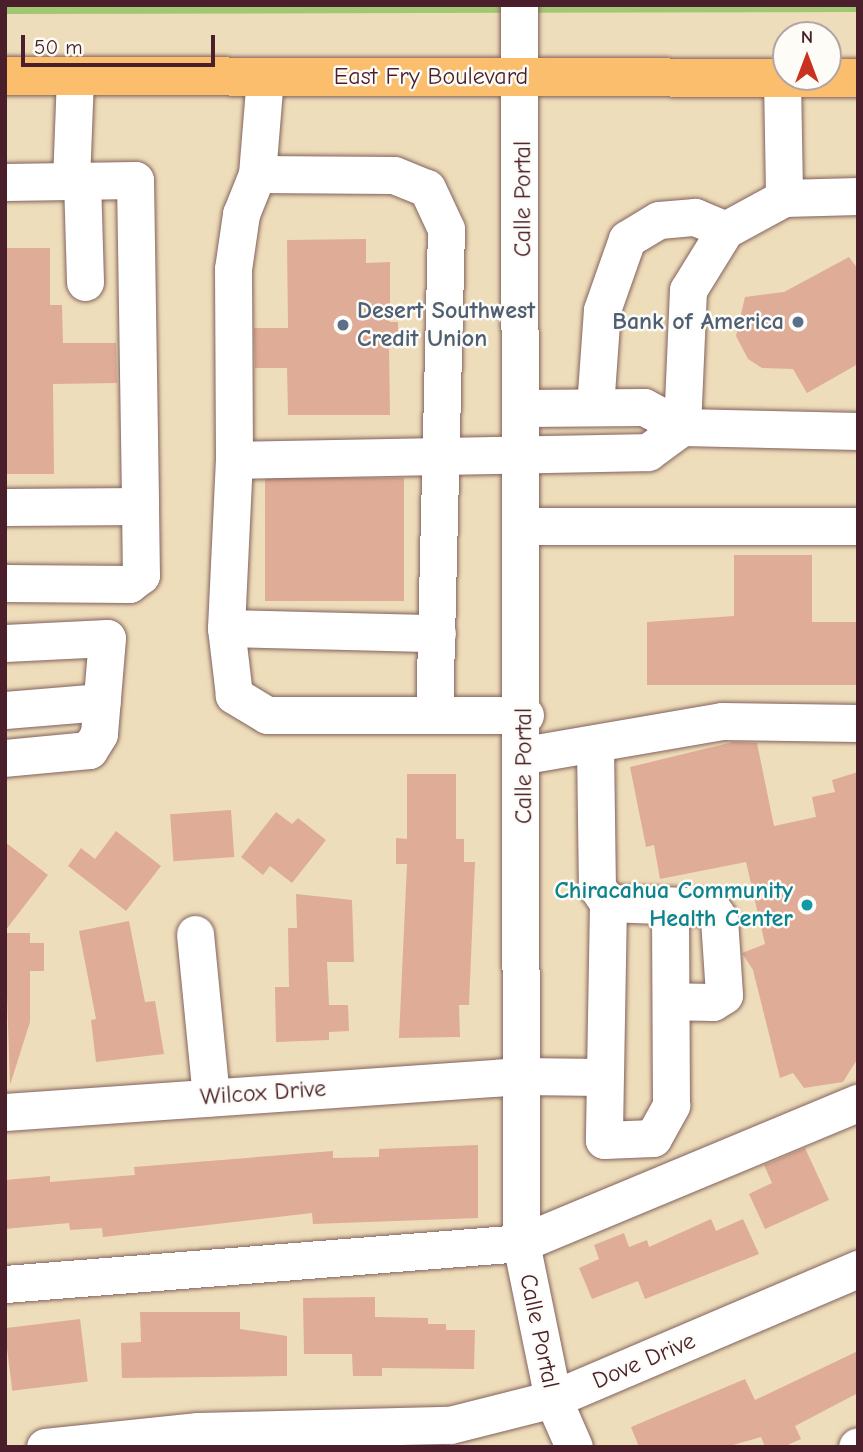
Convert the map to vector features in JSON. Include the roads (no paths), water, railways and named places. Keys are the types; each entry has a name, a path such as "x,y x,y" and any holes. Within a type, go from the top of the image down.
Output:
{"main road":[{"name":"East Fry Boulevard","path":"5,76 772,78"}],"street":[{"name":"Calle Portal","path":"519,5 522,78 525,715 521,1243 553,1399 574,1447"},
{"path":"75,76 77,181 85,282"},
{"path":"265,76 257,174 240,214 233,269 234,460 226,628 234,695 267,715 525,715"},
{"path":"782,91 784,198"},
{"path":"257,174 394,175 427,188 446,229 437,456 434,715"},
{"path":"5,182 135,180 141,575 129,584 5,583"},
{"path":"682,427 688,290 725,229 784,198 858,196"},
{"path":"595,407 602,310 627,239 659,220 695,217 725,229"},
{"path":"524,408 644,407 682,427 858,431"},
{"path":"234,460 648,452 682,427"},
{"path":"5,507 140,506"},
{"path":"524,526 858,526"},
{"path":"226,628 437,633"},
{"path":"5,643 107,638 99,734 89,750 5,758"},
{"path":"5,710 102,702"},
{"path":"525,755 595,747 722,721 858,723"},
{"path":"595,747 597,887 608,903 600,1136 653,1138 671,1105 674,1001 670,907"},
{"path":"608,903 712,907 722,934 724,995 713,1002 674,1001"},
{"path":"195,934 211,1097"},
{"name":"Wilcox Drive","path":"5,1112 521,1076 601,1077"},
{"path":"5,1284 521,1243 858,1103"},
{"name":"Dove Drive","path":"45,1447 198,1431 450,1425 553,1399 858,1269"}],"place":[{"name":"Bank of America","path":"798,322"},
{"name":"Desert Southwest Credit Union","path":"343,325"},
{"name":"Chiracahua Community Health Center","path":"807,905"}]}
